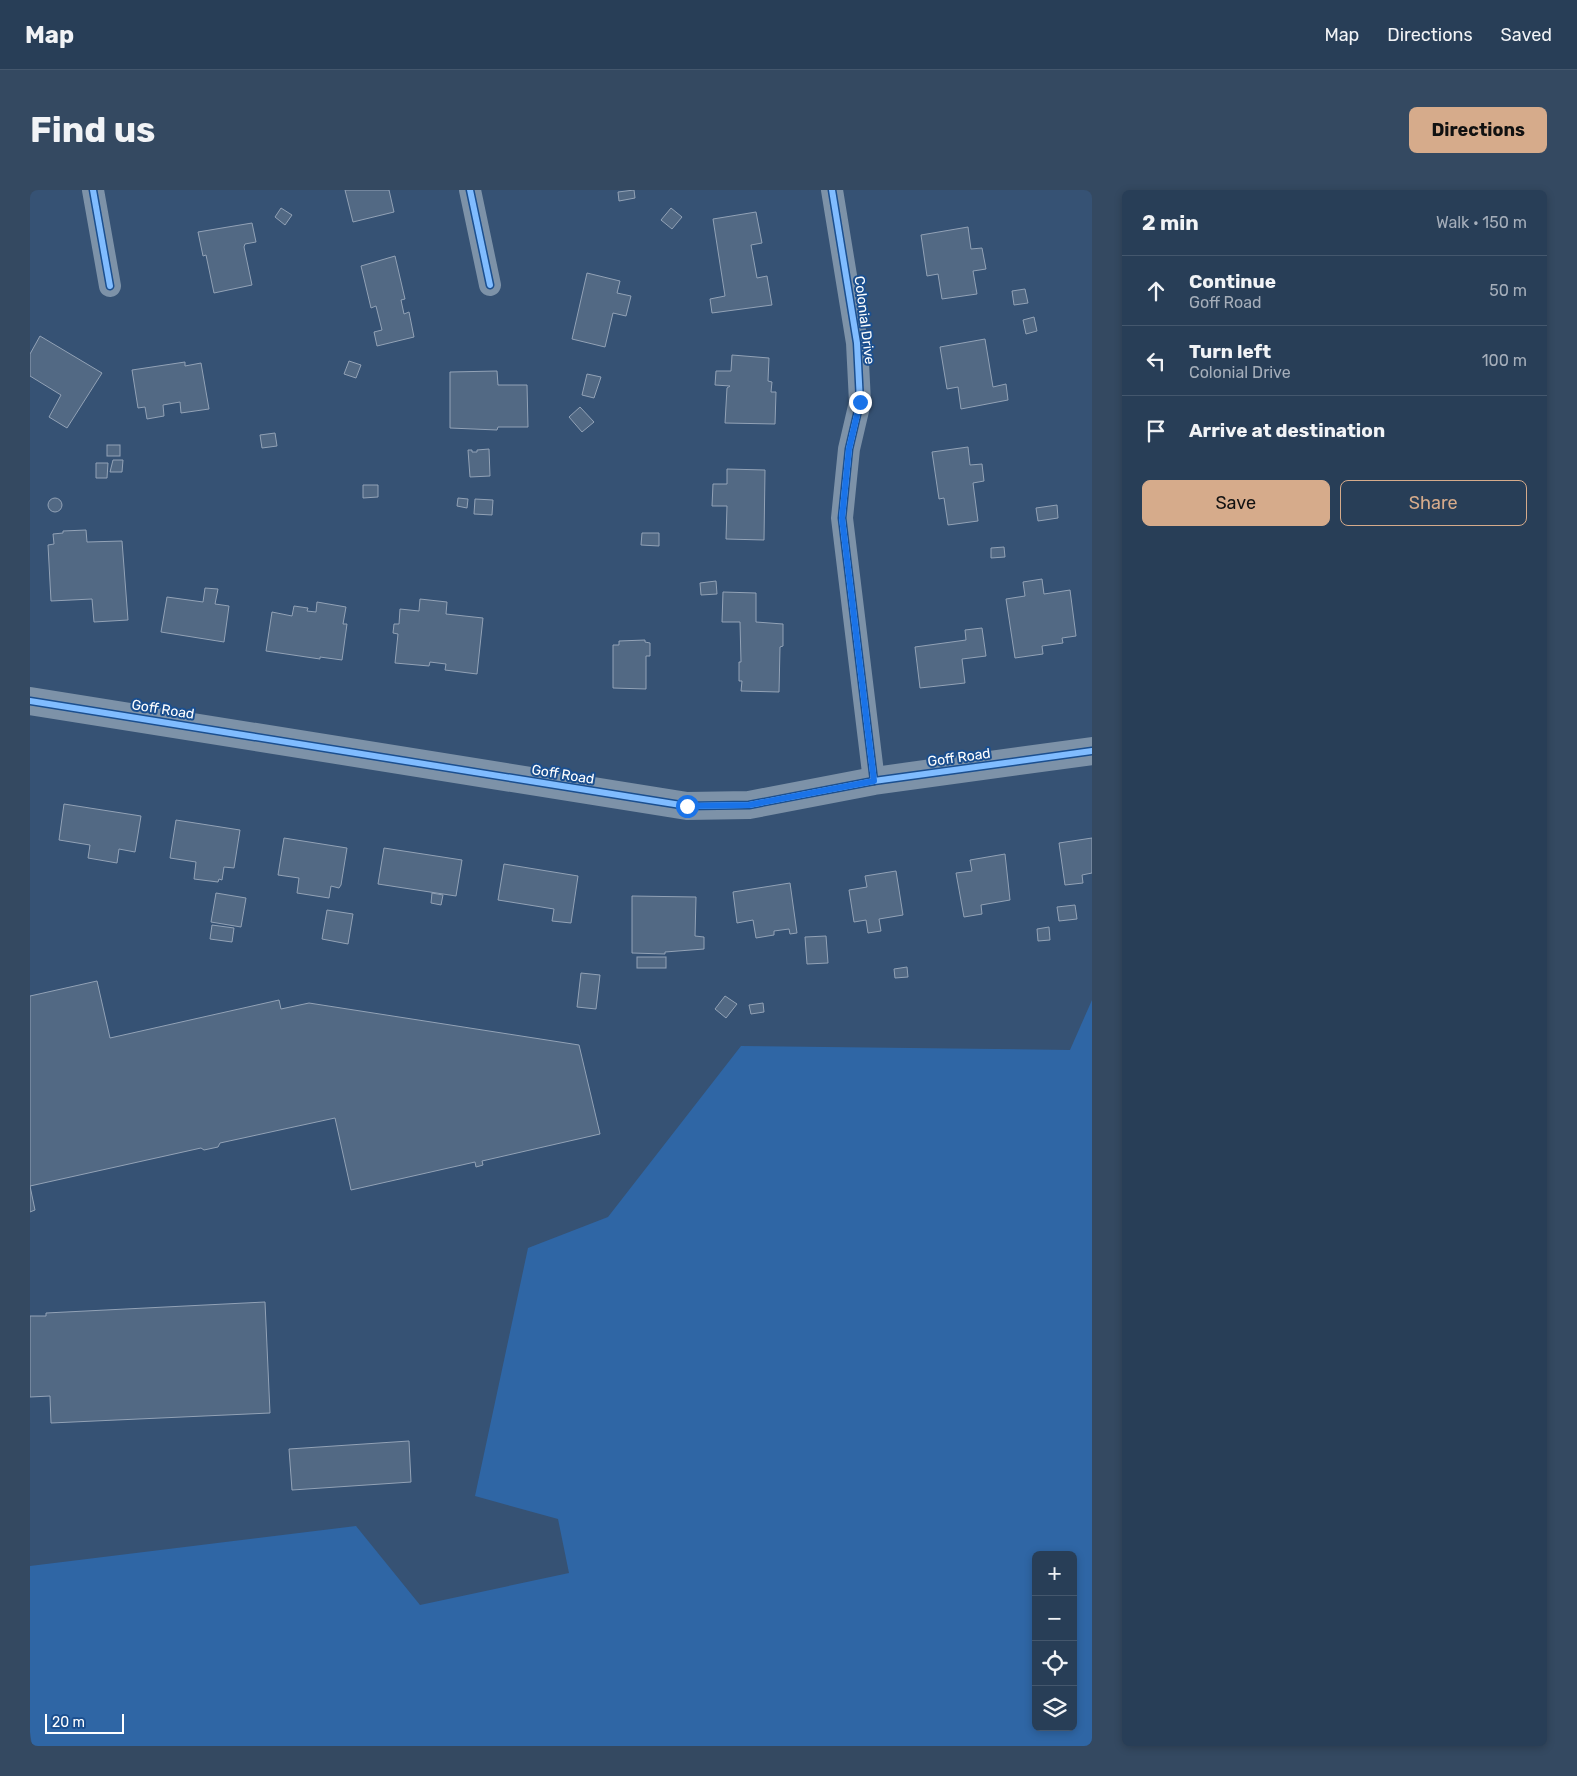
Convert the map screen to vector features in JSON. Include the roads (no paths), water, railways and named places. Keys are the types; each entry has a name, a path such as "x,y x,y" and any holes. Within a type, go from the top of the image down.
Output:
{"street":[{"path":"93,190 110,286"},
{"path":"470,190 490,285"},
{"name":"Colonial Drive","path":"832,190 857,343 860,402 849,449 842,518 874,781"},
{"name":"Goff Road","path":"30,701 687,806 749,805 874,781 1092,752"}]}
